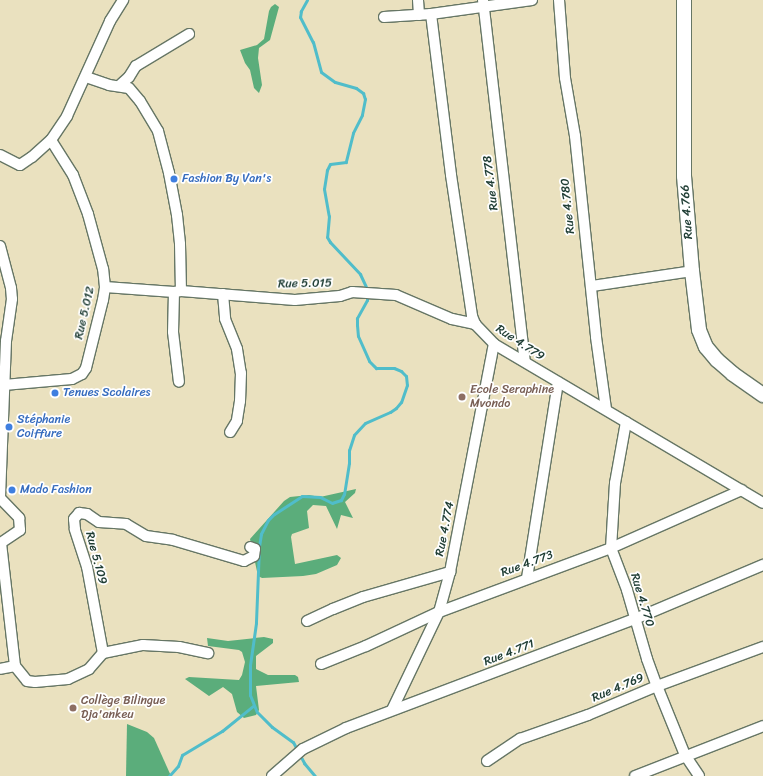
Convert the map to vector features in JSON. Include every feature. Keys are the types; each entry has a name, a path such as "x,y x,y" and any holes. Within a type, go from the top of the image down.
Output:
{"street":[{"path":"0,155 20,165 32,157 51,140 67,116 86,77 110,21 123,0"},
{"path":"418,0 419,15"},
{"path":"384,17 431,14 483,3 532,0"},
{"name":"Rue 4.780","path":"559,0 565,78 575,136 580,197 606,409"},
{"name":"Rue 4.766","path":"684,0 684,176 699,330 706,347 733,374 763,395"},
{"name":"Rue 4.778","path":"483,3 525,362"},
{"name":"Rue 4.779","path":"431,14 451,175 472,316 475,324 494,344 763,503"},
{"path":"119,86 129,77 136,66 189,34"},
{"path":"86,77 109,85 129,88 153,120 162,142 177,215 180,244 173,332 179,382"},
{"name":"Rue 5.012","path":"4,385 72,379 82,374 86,368 105,288 103,269 88,214 73,175 51,140"},
{"path":"0,246 4,272 12,288 12,299 6,341 0,497 20,518 20,530 1,543 15,666 27,681 35,682 68,679 89,669 103,653 143,645 179,647 208,653"},
{"path":"592,286 692,270"},
{"name":"Rue 5.015","path":"105,288 223,294 295,300 340,296 352,292 396,295 452,320 475,324"},
{"path":"223,294 224,319 237,349 241,373 237,421 230,432"},
{"name":"Rue 4.774","path":"392,710 439,612 450,572 494,344"},
{"path":"527,578 558,382"},
{"name":"Rue 4.770","path":"626,422 615,483 611,548 627,590 657,686 685,755 699,776"},
{"name":"Rue 4.773","path":"321,664 366,646 439,612 611,548 742,490"},
{"name":"Rue 5.109","path":"103,653 87,567 75,529 74,519 79,513 87,514 99,522 126,524 146,536 173,540 244,560 254,556 255,549 250,547"},
{"name":"Rue 4.771","path":"272,776 303,749 346,728 635,619 763,565"},
{"path":"307,621 332,608 363,597 450,572"},
{"name":"Rue 4.769","path":"487,761 520,739 588,715 657,686 763,647"},
{"path":"0,668 15,666"},
{"path":"635,776 685,755 763,726"}],"green space":[{"path":"275,4 279,7 270,40 259,48 258,58 262,85 259,93 254,88 250,70 245,63 240,50 257,45 264,39 269,11"},
{"path":"356,489 355,493 345,502 353,518 341,515 337,529 326,506 313,505 307,511 309,528 292,534 291,537 295,564 337,555 341,558 337,565 316,574 303,576 262,578 258,576 250,539 284,501 290,497 309,495 320,497"},
{"path":"264,637 273,639 273,643 256,656 256,669 268,675 295,675 298,677 299,682 256,686 259,710 256,715 244,718 237,712 232,694 223,687 209,696 185,679 189,677 239,680 242,675 245,662 242,652 239,650 208,646 207,638 228,641"},
{"path":"127,724 147,732 154,738 171,776 126,776"}],"waterway":[{"path":"307,0 301,11 300,17 313,42 321,72 335,82 356,88 363,93 365,99 362,115 353,133 346,162 330,164 327,170 324,189 329,216 327,237 360,274 367,289 367,300 357,318 357,325 358,336 369,361 376,368 394,368 401,371 406,376 407,385 401,402 396,408 365,423 354,435 349,450 349,463 344,494 341,500 332,503 320,497 302,496 274,514 268,520 261,534 259,547 256,623 250,665 250,695 257,712 272,727 293,742 304,763 315,776"},
{"path":"169,776 178,766 182,755 222,731 253,706"}],"place":[{"name":"Fashion By Van's","path":"174,179"},
{"name":"Tenues Scolaires","path":"55,393"},
{"name":"Ecole Seraphine Mvondo","path":"462,397"},
{"name":"Stéphanie Coiffure","path":"9,427"},
{"name":"Mado Fashion","path":"12,490"},
{"name":"Collège Bilingue Dja'ankeu","path":"73,708"}]}
